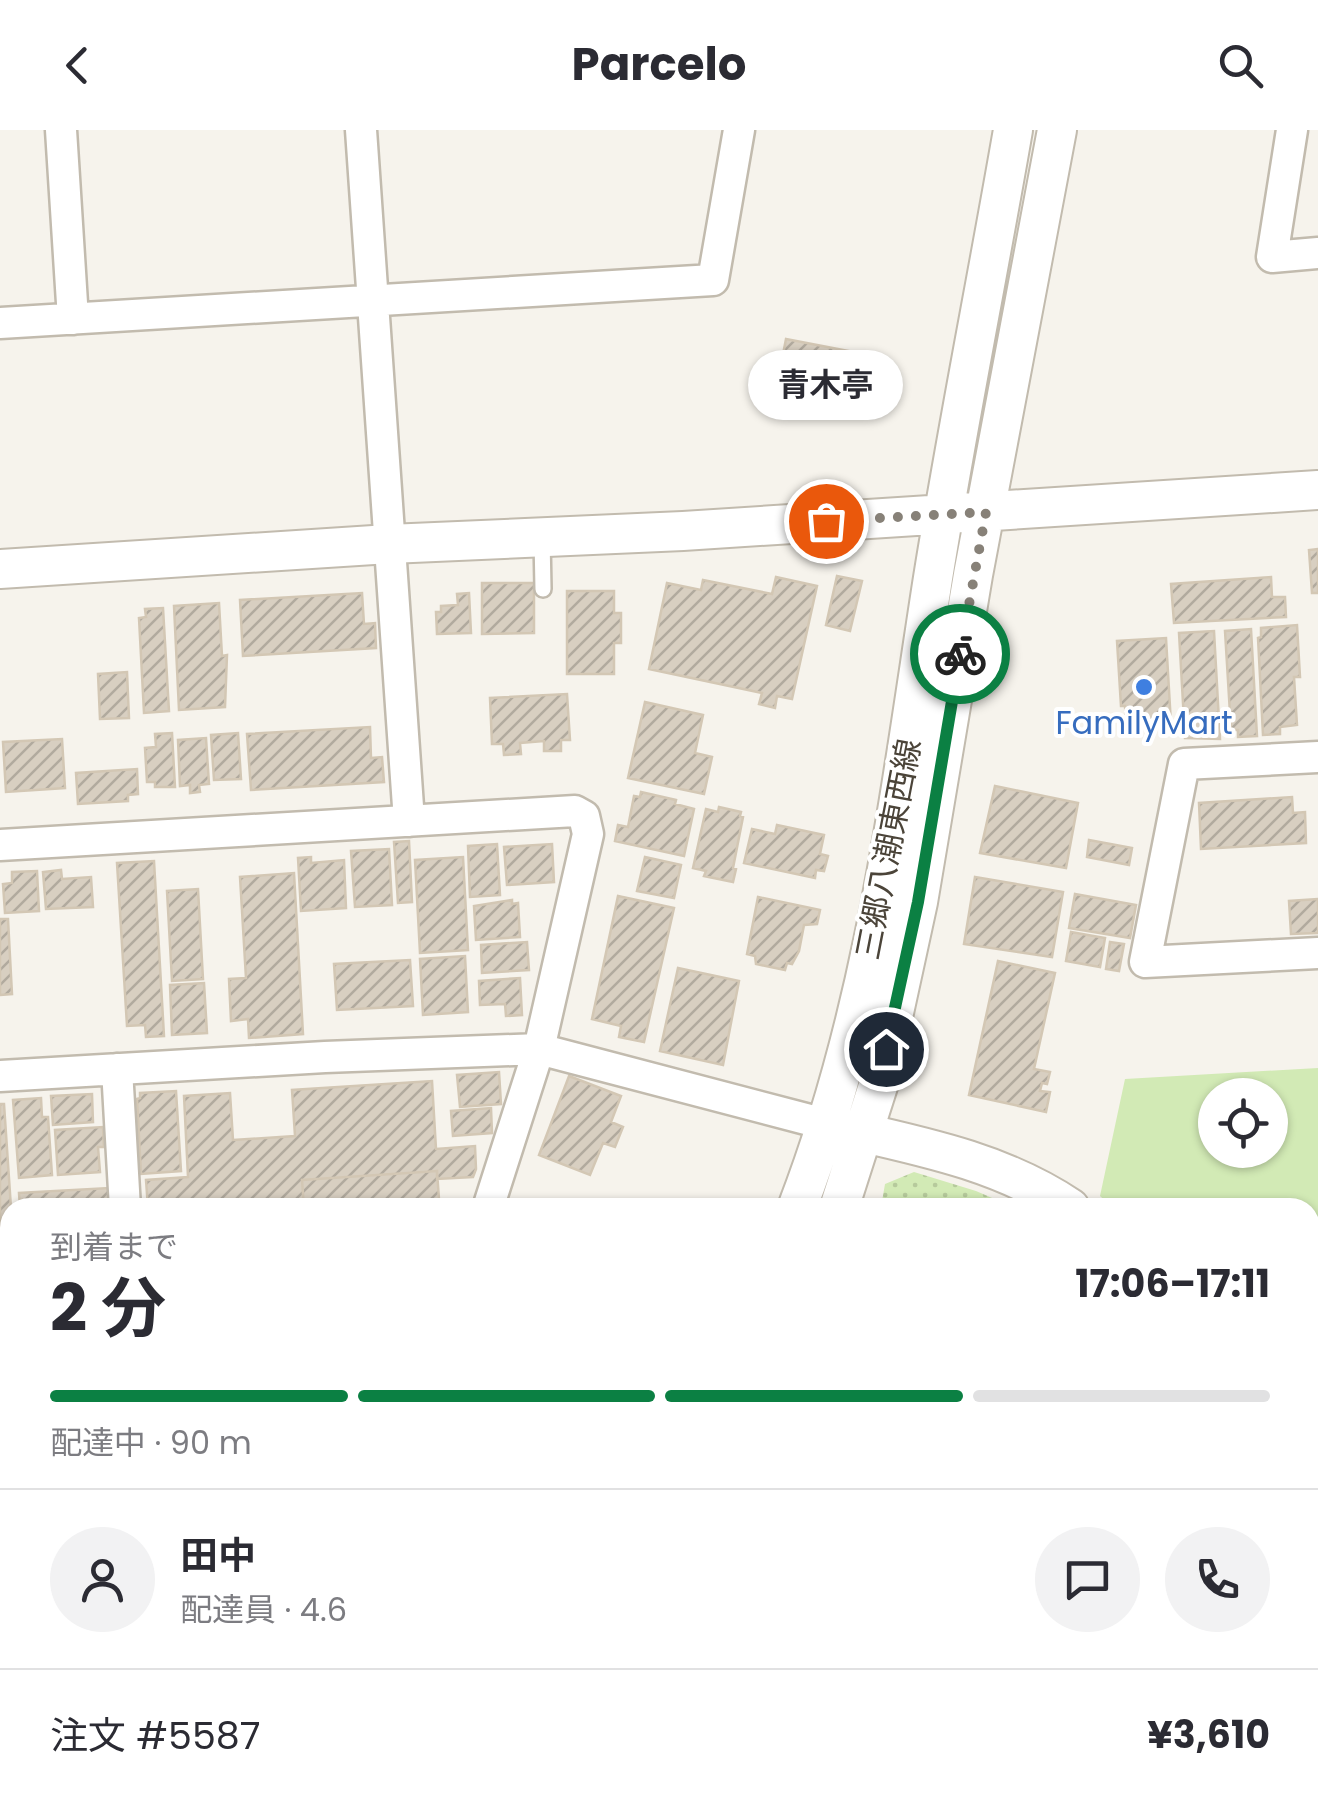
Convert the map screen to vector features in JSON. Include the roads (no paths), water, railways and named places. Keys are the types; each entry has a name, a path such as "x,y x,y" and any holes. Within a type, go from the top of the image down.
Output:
{"street":[{"path":"60,130 73,319"},
{"path":"361,130 409,821"},
{"path":"0,323 713,280 739,130"},
{"name":"三郷八潮東西線","path":"800,1198 825,1124 884,895 945,514 1013,130"},
{"name":"三郷八潮東西線","path":"842,1198 878,1086 918,902 1057,130"},
{"path":"1292,130 1272,256 1318,253"},
{"path":"0,569 1318,490"},
{"path":"1318,757 1184,764 1145,962 1318,953"},
{"path":"0,845 575,811 584,816 588,834 539,1049 491,1198"},
{"path":"0,1076 539,1049 988,1164 1055,1198"},
{"path":"118,1069 124,1198"}],"lane":[{"path":"542,538 543,589"}],"place":[{"name":"青木亭","path":"826,521"},
{"name":"FamilyMart","path":"1144,687"}]}
